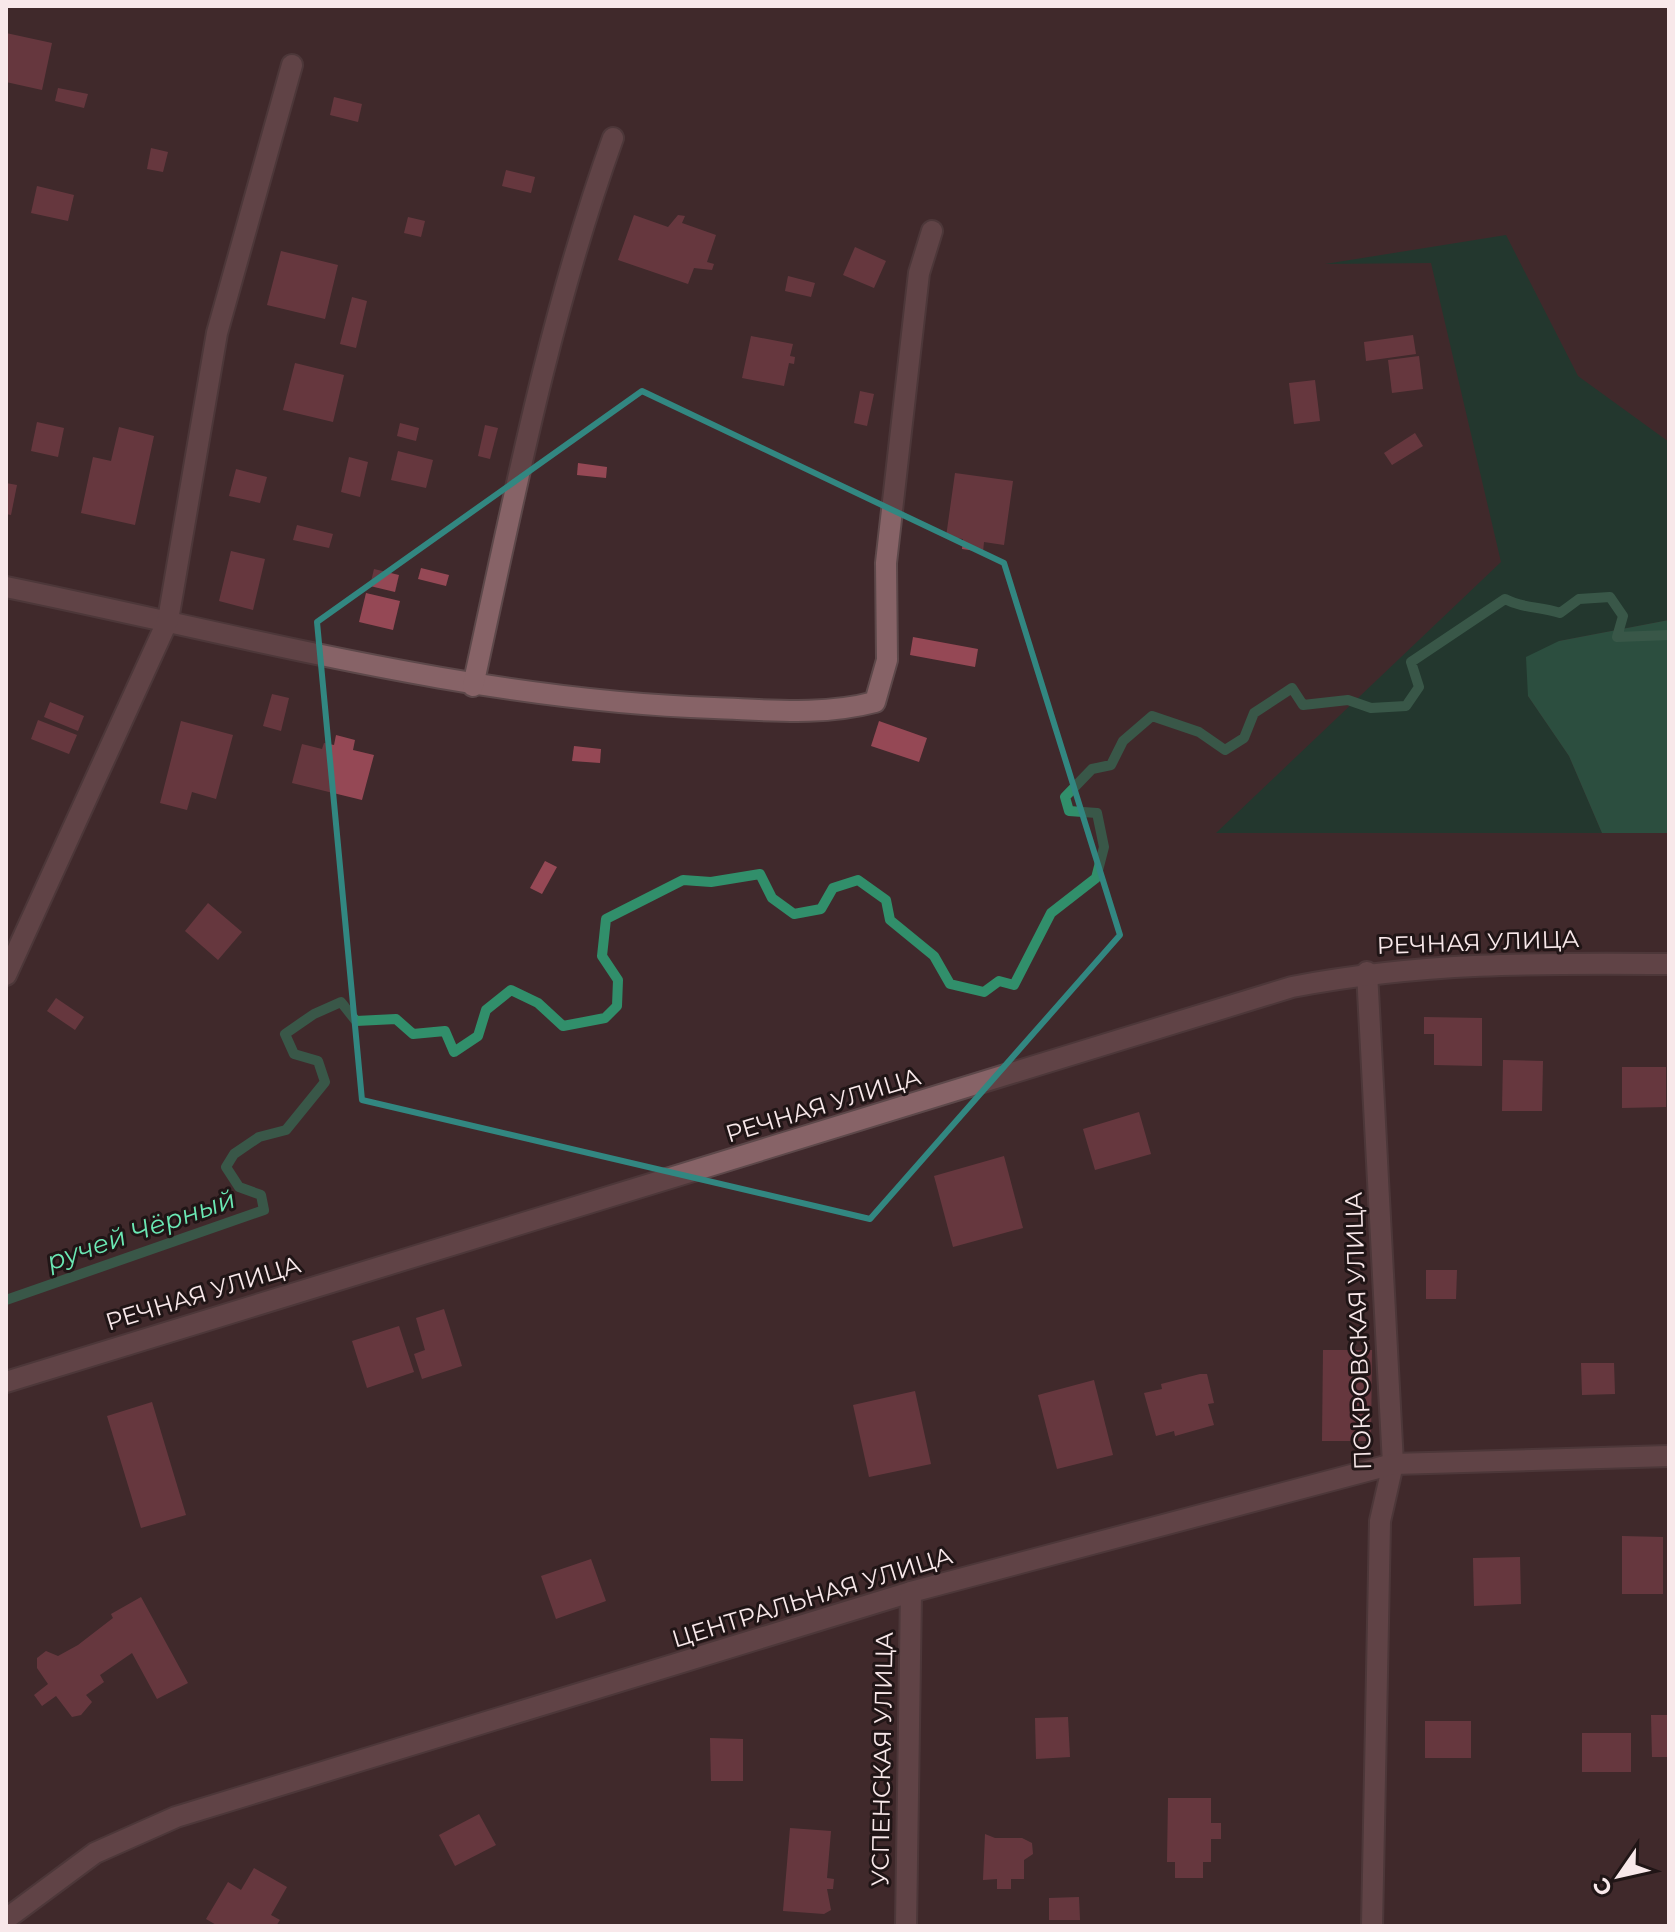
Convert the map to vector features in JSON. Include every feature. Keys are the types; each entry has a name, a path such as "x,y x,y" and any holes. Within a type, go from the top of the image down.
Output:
{"street":[{"path":"6,975 168,620 217,333 292,65"},
{"path":"473,686 523,458 586,213 613,138"},
{"path":"6,587 473,686 654,706 837,712 875,702 887,660 886,563 919,273 932,231"},
{"name":"РЕЧНАЯ УЛИЦА","path":"6,1382 1292,987 1367,972 1489,962 1669,964"},
{"name":"ПОКРОВСКАЯ УЛИЦА","path":"1367,972 1393,1464 1380,1521 1372,1926"},
{"name":"ЦЕНТРАЛЬНАЯ УЛИЦА","path":"6,1919 95,1853 176,1817 911,1592 1393,1464 1669,1456"},
{"name":"УСПЕНСКАЯ УЛИЦА","path":"906,1926 911,1592"}],"highlighted area":[{"path":"642,391 1004,563 1120,935 870,1219 362,1100 317,622"}],"green space":[{"path":"1506,235 1578,376 1669,442 1669,620 1559,641 1528,696 1569,756 1602,833 1216,833 1501,562 1431,263 1325,264"},
{"path":"1669,620 1669,833 1602,833 1569,756 1528,696 1526,657 1559,641"}],"building":[{"path":"6,33 52,43 42,90 6,82"},
{"path":"58,88 88,94 84,108 55,101"},
{"path":"334,97 362,104 358,122 330,115"},
{"path":"151,148 168,152 163,172 147,169"},
{"path":"506,170 535,177 531,193 502,186"},
{"path":"37,186 74,195 68,221 31,213"},
{"path":"634,215 668,227 678,215 685,216 682,223 716,235 707,262 714,264 712,270 694,268 688,284 618,260"},
{"path":"408,217 425,221 421,237 404,233"},
{"path":"855,247 886,261 874,288 843,275"},
{"path":"281,251 338,265 325,319 267,305"},
{"path":"788,276 815,283 811,297 785,291"},
{"path":"352,297 367,301 356,348 340,344"},
{"path":"1413,335 1416,354 1366,361 1364,342"},
{"path":"751,336 793,344 790,356 795,357 794,364 789,363 784,386 742,378"},
{"path":"1419,356 1423,389 1392,393 1388,360"},
{"path":"295,363 344,375 333,422 283,410"},
{"path":"1315,380 1320,421 1294,424 1289,383"},
{"path":"860,391 874,394 867,426 854,423"},
{"path":"37,422 64,428 58,457 31,451"},
{"path":"400,423 419,428 416,441 397,436"},
{"path":"485,425 498,428 490,459 478,456"},
{"path":"119,427 154,436 135,525 81,513 93,457 111,461"},
{"path":"1415,433 1423,446 1392,465 1384,453"},
{"path":"398,451 433,460 426,488 391,480"},
{"path":"349,457 368,462 360,497 341,492"},
{"path":"578,463 607,467 606,478 577,475"},
{"path":"236,469 267,477 260,503 229,496"},
{"path":"955,473 1013,481 1004,545 984,542 983,552 962,549 963,539 946,537"},
{"path":"6,483 17,485 11,515 6,514"},
{"path":"297,525 333,534 329,548 293,540"},
{"path":"231,551 265,559 253,610 219,601"},
{"path":"421,568 449,575 446,586 418,579"},
{"path":"374,569 399,575 395,592 370,586"},
{"path":"366,593 400,601 393,630 359,622"},
{"path":"913,637 978,649 975,667 910,655"},
{"path":"272,694 289,698 281,731 263,726"},
{"path":"50,702 84,716 78,731 44,717"},
{"path":"38,720 77,735 69,754 31,739"},
{"path":"181,721 233,735 216,799 192,792 187,810 160,803"},
{"path":"879,721 927,738 919,762 871,746"},
{"path":"336,735 355,740 353,750 374,755 362,800 292,783 302,744 322,749 324,743 334,745"},
{"path":"574,746 601,749 600,763 572,761"},
{"path":"545,861 557,867 542,894 530,888"},
{"path":"208,903 242,932 218,960 185,931"},
{"path":"56,998 84,1017 75,1030 47,1011"},
{"path":"1424,1017 1482,1018 1482,1066 1434,1065 1434,1034 1424,1034"},
{"path":"1503,1060 1543,1061 1542,1111 1502,1111"},
{"path":"1622,1067 1666,1067 1666,1107 1622,1108"},
{"path":"1139,1112 1151,1154 1095,1170 1083,1129"},
{"path":"1004,1156 1023,1228 953,1247 934,1176"},
{"path":"1426,1270 1457,1270 1456,1299 1426,1299"},
{"path":"444,1309 462,1366 422,1379 414,1354 425,1350 416,1318"},
{"path":"399,1326 414,1372 367,1388 352,1341"},
{"path":"1323,1350 1372,1350 1371,1441 1322,1441"},
{"path":"1581,1363 1614,1363 1615,1394 1582,1395"},
{"path":"1207,1374 1214,1403 1208,1404 1214,1425 1175,1436 1174,1431 1156,1436 1144,1393 1162,1389 1161,1384"},
{"path":"1094,1380 1113,1455 1057,1469 1038,1395"},
{"path":"915,1391 931,1464 869,1477 853,1405"},
{"path":"152,1402 186,1515 141,1528 107,1416"},
{"path":"1622,1536 1663,1537 1663,1594 1622,1594"},
{"path":"1520,1557 1521,1604 1474,1606 1473,1558"},
{"path":"591,1559 606,1601 556,1619 541,1576"},
{"path":"141,1597 188,1683 157,1699 132,1653 100,1675 104,1682 86,1695 92,1702 81,1715 72,1717 56,1696 42,1706 34,1695 48,1684 37,1668 37,1658 46,1651 58,1656 78,1645 113,1618 111,1614"},
{"path":"1651,1715 1669,1715 1669,1757 1652,1757"},
{"path":"1068,1717 1070,1757 1036,1759 1035,1718"},
{"path":"1425,1721 1471,1721 1471,1758 1425,1758"},
{"path":"1582,1733 1631,1733 1631,1772 1582,1772"},
{"path":"710,1738 743,1739 743,1781 711,1781"},
{"path":"1168,1798 1211,1798 1211,1823 1221,1823 1221,1839 1211,1839 1211,1862 1203,1862 1203,1878 1175,1878 1175,1862 1167,1862"},
{"path":"479,1814 496,1845 455,1866 439,1835"},
{"path":"790,1828 831,1831 827,1878 834,1879 833,1889 827,1889 831,1910 824,1914 783,1911"},
{"path":"985,1834 995,1838 1022,1838 1032,1843 1033,1854 1024,1860 1024,1879 1011,1879 1011,1889 997,1889 997,1879 983,1880"},
{"path":"254,1868 287,1887 271,1915 280,1920 276,1926 218,1926 206,1919 228,1882 241,1890"},
{"path":"1079,1897 1080,1920 1049,1920 1049,1898"}],"waterway":[{"name":"ручей Чёрный","path":"6,1300 264,1210 261,1195 239,1187 226,1167 234,1154 259,1137 286,1130 325,1082 318,1061 294,1054 285,1034 314,1014 341,1002 356,1021 396,1019 413,1034 445,1031 454,1052 478,1036 486,1010 511,990 538,1003 563,1026 605,1018 617,1006 618,980 602,956 606,919 683,880 711,882 760,874 772,898 794,914 821,909 833,888 858,880 886,900 890,920 934,956 950,984 984,992 999,981 1014,985 1051,913 1096,878 1104,847 1097,813 1069,811 1065,797 1092,769 1111,765 1123,741 1152,716 1199,732 1225,750 1244,738 1254,713 1292,688 1303,705 1348,700 1371,708 1406,706 1419,687 1411,662 1505,599 1560,613 1579,599 1610,597 1623,616 1617,637 1669,635"}]}
